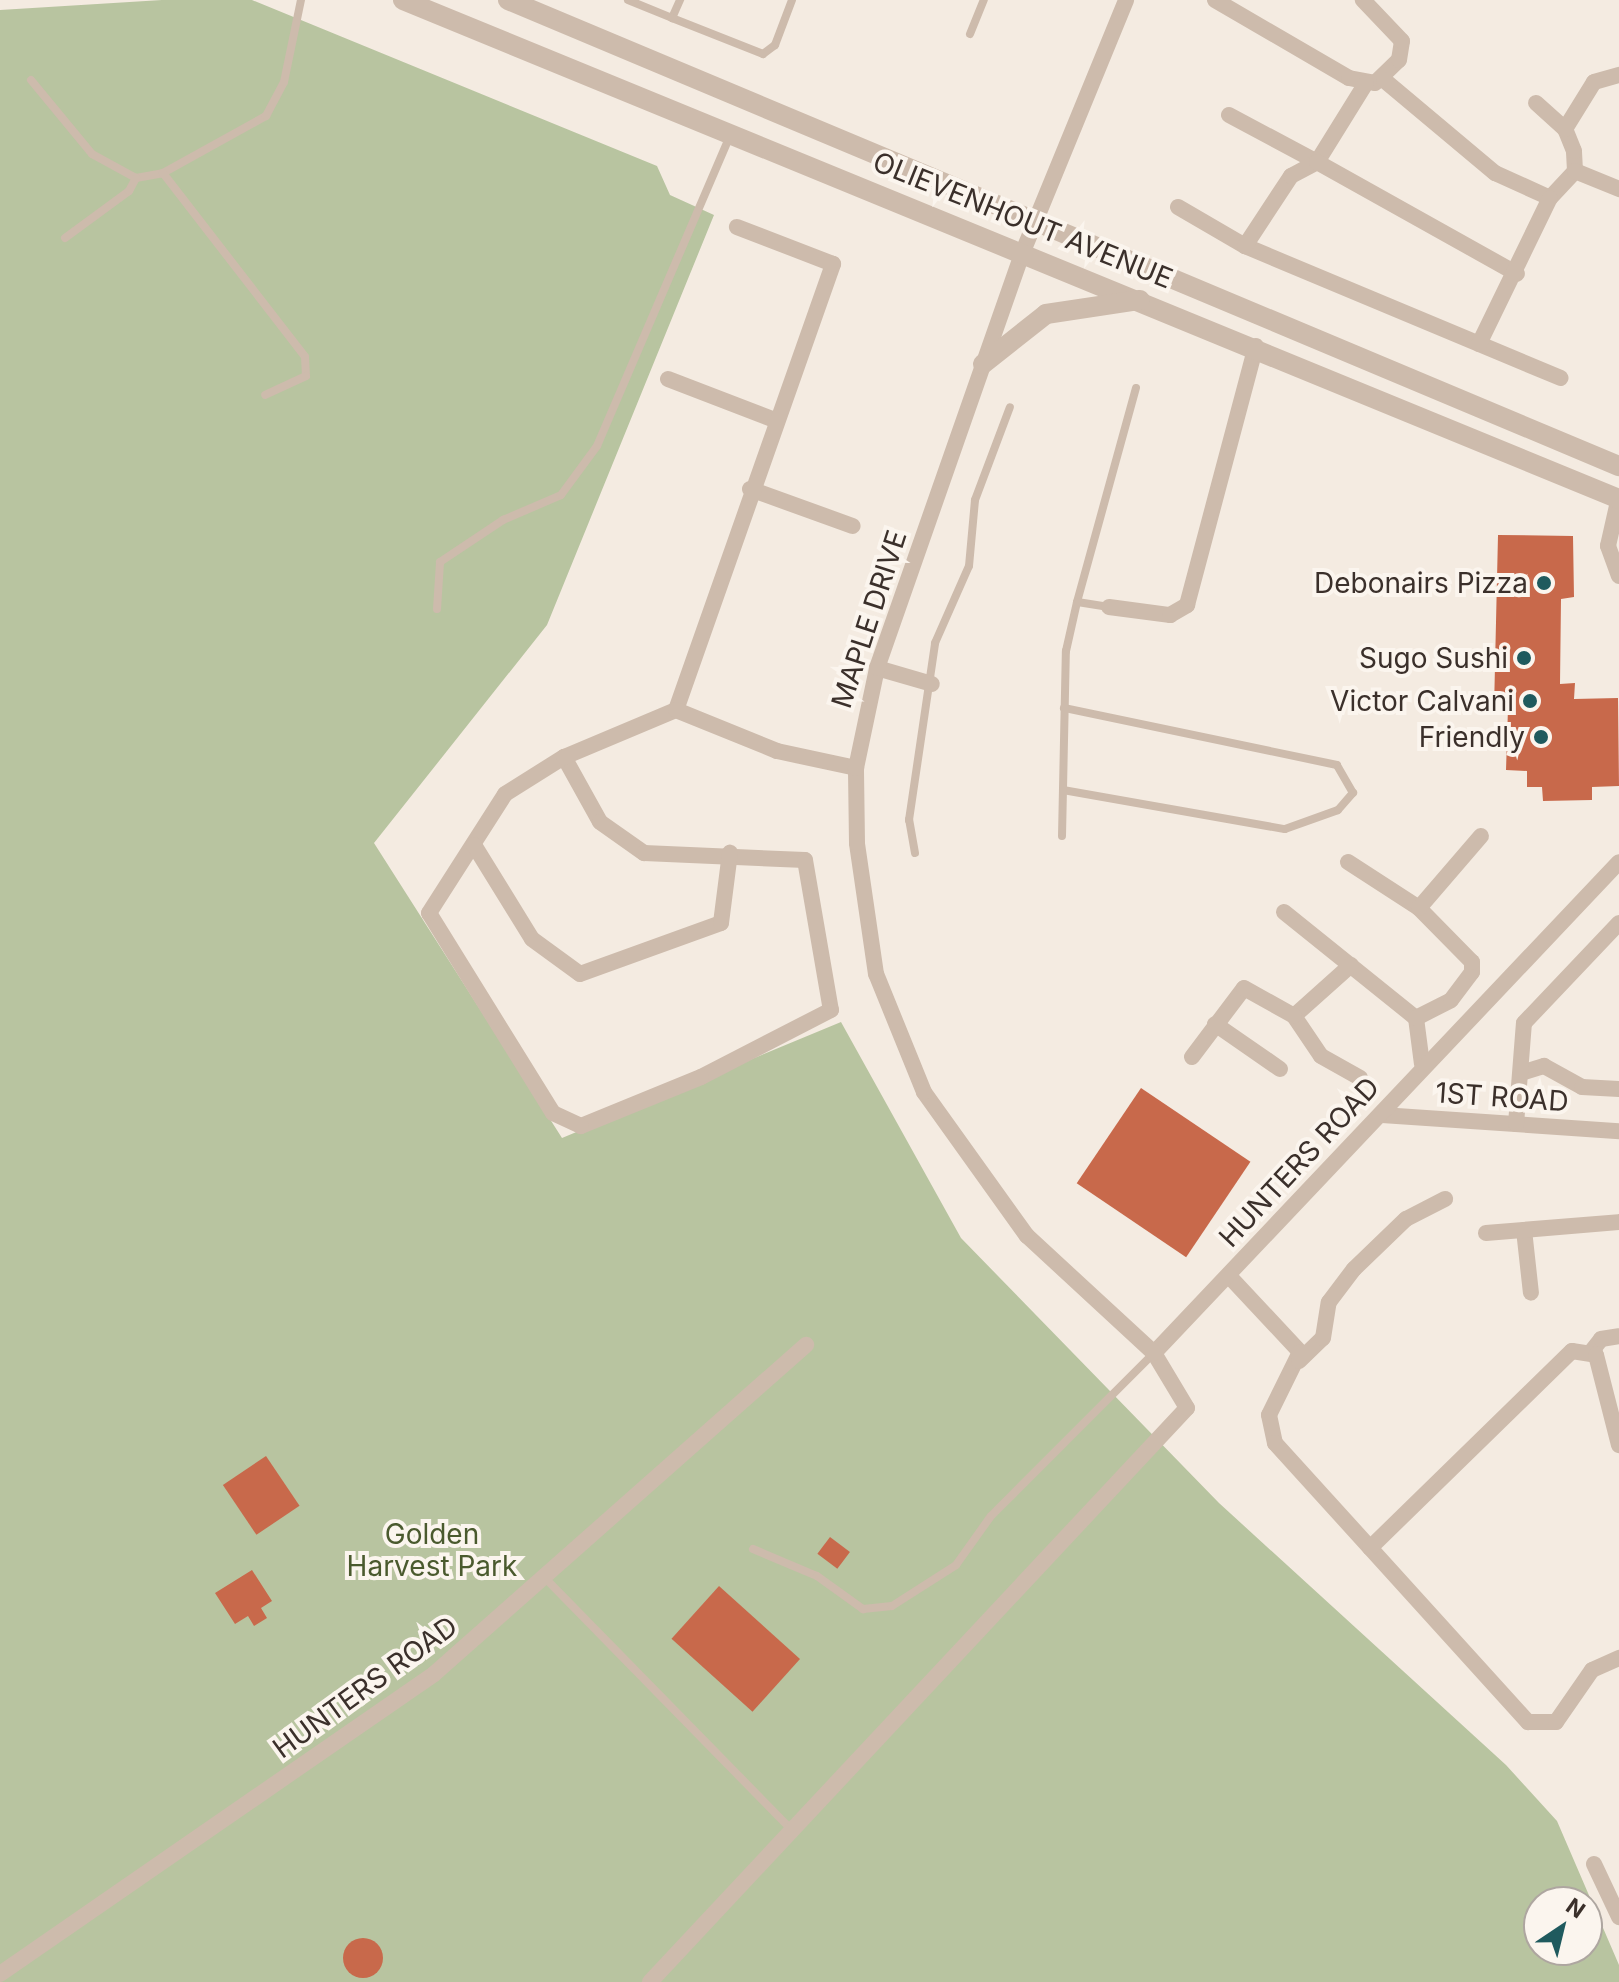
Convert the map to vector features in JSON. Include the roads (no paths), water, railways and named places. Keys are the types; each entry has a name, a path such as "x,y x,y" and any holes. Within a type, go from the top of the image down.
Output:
{"street":[{"name":"OLIEVENHOUT AVENUE","path":"403,0 1024,249 1619,498"},
{"name":"OLIEVENHOUT AVENUE","path":"508,0 1035,218 1619,466"},
{"name":"MAPLE DRIVE","path":"1126,0 1035,218 983,364 877,668 856,768 866,931 892,1028 924,1092 1027,1236 1154,1353"},
{"path":"1215,0 1366,83 1384,80 1495,173 1550,198"},
{"path":"1363,0 1402,41 1384,80"},
{"path":"1565,129 1594,82 1619,75"},
{"path":"1245,246 1291,176 1317,162 1366,83"},
{"path":"1536,103 1565,129 1575,171"},
{"path":"1229,115 1517,274"},
{"path":"1479,344 1517,274 1550,198 1575,171"},
{"path":"1575,171 1619,189"},
{"path":"1178,207 1245,246 1561,378"},
{"path":"676,710 750,489 833,264 737,227"},
{"path":"983,364 1046,314 1144,300"},
{"path":"1109,607 1170,615 1187,605 1256,346"},
{"path":"668,379 775,420"},
{"path":"750,489 853,526"},
{"path":"1619,498 1608,546 1619,576"},
{"path":"877,668 932,684"},
{"path":"564,757 600,822 634,848 656,856 730,853 805,860 828,1016 581,1126 553,1113 430,920 505,794 564,757 676,710 777,751 856,768"},
{"path":"1419,908 1481,836"},
{"path":"474,845 532,939 580,974 721,923 730,853"},
{"path":"1348,862 1419,908 1473,967 1451,1000 1416,1018"},
{"name":"HUNTERS ROAD","path":"1154,1353 1382,1115 1422,1064 1619,862"},
{"path":"1284,912 1416,1018 1422,1064"},
{"path":"1516,1124 1524,1072 1524,1023 1619,923"},
{"path":"1294,1016 1351,965"},
{"path":"1192,1057 1215,1024 1250,987 1294,1016 1321,1056 1360,1078"},
{"path":"1215,1024 1280,1069"},
{"path":"1524,1072 1544,1066 1582,1087 1619,1089"},
{"name":"1ST ROAD","path":"1382,1115 1619,1131"},
{"path":"1445,1199 1406,1219 1354,1269 1329,1302 1323,1338 1299,1361 1273,1407 1269,1429 1370,1548 1537,1726 1556,1722 1592,1670 1619,1658"},
{"path":"1486,1233 1619,1222"},
{"path":"1524,1230 1531,1293"},
{"path":"1229,1276 1289,1335 1299,1361"},
{"path":"1370,1548 1564,1356 1591,1352 1601,1339 1619,1336"},
{"name":"HUNTERS ROAD","path":"0,1974 434,1674 806,1345"},
{"path":"1591,1352 1619,1445"},
{"path":"650,1982 1187,1408 1154,1353"},
{"path":"1594,1864 1613,1892 1619,1917"}],"lane":[{"path":"31,80 92,154 136,178 163,173 266,116 284,82 301,0"},
{"path":"628,0 763,54 775,45 792,0"},
{"path":"672,18 680,0"},
{"path":"970,34 981,1"},
{"path":"437,609 440,562 463,542 561,495 597,446 732,130"},
{"path":"163,173 305,357 306,376 265,395"},
{"path":"65,238 129,191 136,178"},
{"path":"1062,836 1064,708 1077,602 1136,388"},
{"path":"915,853 909,820 939,627 969,566 975,500 1010,407"},
{"path":"1077,602 1109,607"},
{"path":"1063,790 1285,829 1338,810 1353,793 1337,765 1064,708"},
{"path":"753,1549 817,1576 863,1609 892,1606 956,1565 991,1516 1154,1353"},
{"path":"545,1578 791,1829"}],"place":[{"name":"Debonairs Pizza","path":"1544,583"},
{"name":"Sugo Sushi","path":"1524,658"},
{"name":"Victor Calvani","path":"1530,701"},
{"name":"Friendly","path":"1541,737"}],"park label":[{"name":"Golden Harvest Park","path":"432,1550"}]}
